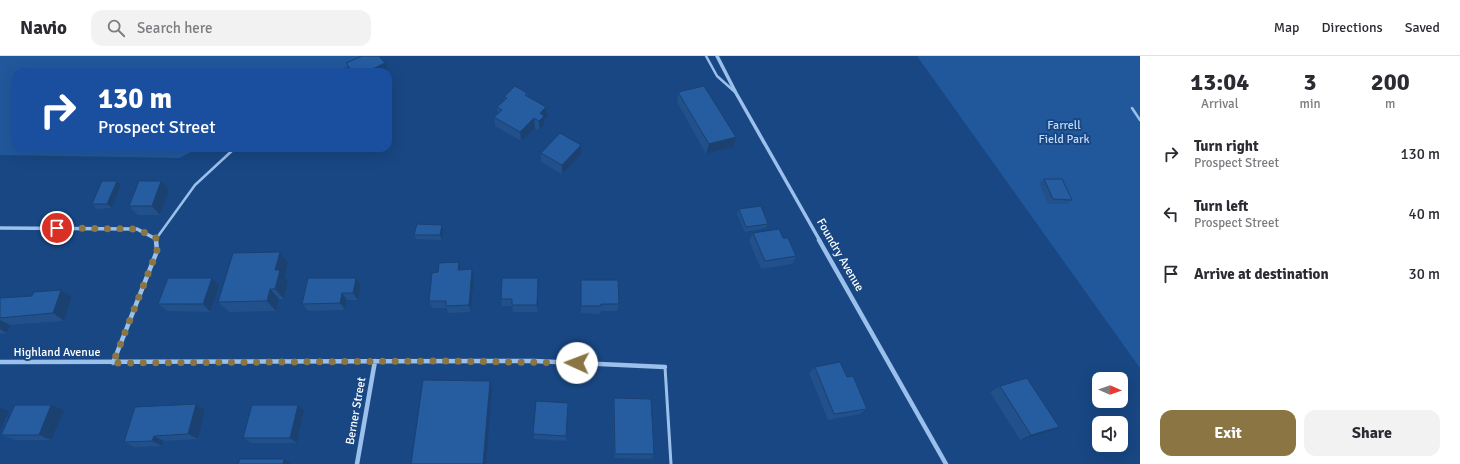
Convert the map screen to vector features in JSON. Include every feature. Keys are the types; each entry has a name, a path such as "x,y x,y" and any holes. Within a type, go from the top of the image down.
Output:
{"street":[{"name":"Foundry Avenue","path":"717,56 736,94 946,464"},
{"path":"0,228 137,229 156,238 157,251 113,363"},
{"name":"Berner Street","path":"357,464 375,361"},
{"name":"Highland Avenue","path":"0,362 113,363 534,361 665,367"}],"lane":[{"path":"706,56 717,76 736,94"},
{"path":"1132,108 1140,120"},
{"path":"156,238 195,185 231,152"},
{"path":"665,367 671,464"}],"green space":[{"path":"0,56 367,56 345,68 12,68 12,152 191,152 180,158 0,155"},
{"name":"Farrell Field Park","path":"917,56 1140,56 1140,368"}],"building":[{"path":"362,56 379,56 385,63 374,68 350,68 346,63"},
{"path":"515,86 527,93 525,95 546,107 540,113 544,116 539,121 534,118 520,132 494,117 502,110 497,107 507,98 504,97"},
{"path":"704,86 736,137 709,144 678,92"},
{"path":"560,133 581,145 562,165 541,153"},
{"path":"1044,179 1062,179 1072,200 1053,199"},
{"path":"102,181 117,181 107,204 92,204"},
{"path":"139,181 161,181 152,206 129,206"},
{"path":"761,206 768,224 746,227 739,209"},
{"path":"417,224 442,225 440,235 414,235"},
{"path":"779,229 783,238 788,238 796,256 765,261 753,233"},
{"path":"280,252 275,270 280,270 275,289 270,289 267,301 218,302 233,253"},
{"path":"459,262 458,270 472,269 469,305 446,306 446,301 429,301 432,273 438,272 439,263"},
{"path":"168,278 212,278 203,304 158,304"},
{"path":"308,278 356,278 353,293 342,293 340,303 302,304"},
{"path":"502,278 538,278 537,305 512,305 512,299 501,299"},
{"path":"581,280 618,280 619,304 581,306"},
{"path":"61,290 53,313 0,318 0,298 32,296 34,292"},
{"path":"840,362 847,377 853,376 867,409 834,414 815,367"},
{"path":"1027,378 1059,427 1031,435 1000,386"},
{"path":"423,380 490,381 483,464 411,464"},
{"path":"614,398 651,399 654,454 615,454"},
{"path":"536,401 568,403 566,436 533,434"},
{"path":"196,404 188,434 154,436 152,441 124,442 135,407"},
{"path":"15,405 51,405 39,435 1,435"},
{"path":"252,405 298,405 290,438 243,438"},
{"path":"240,459 284,459 283,464 238,464"}],"route":[{"path":"57,228 98,230 137,229 156,238 157,251 113,363 534,361 577,363"}]}
